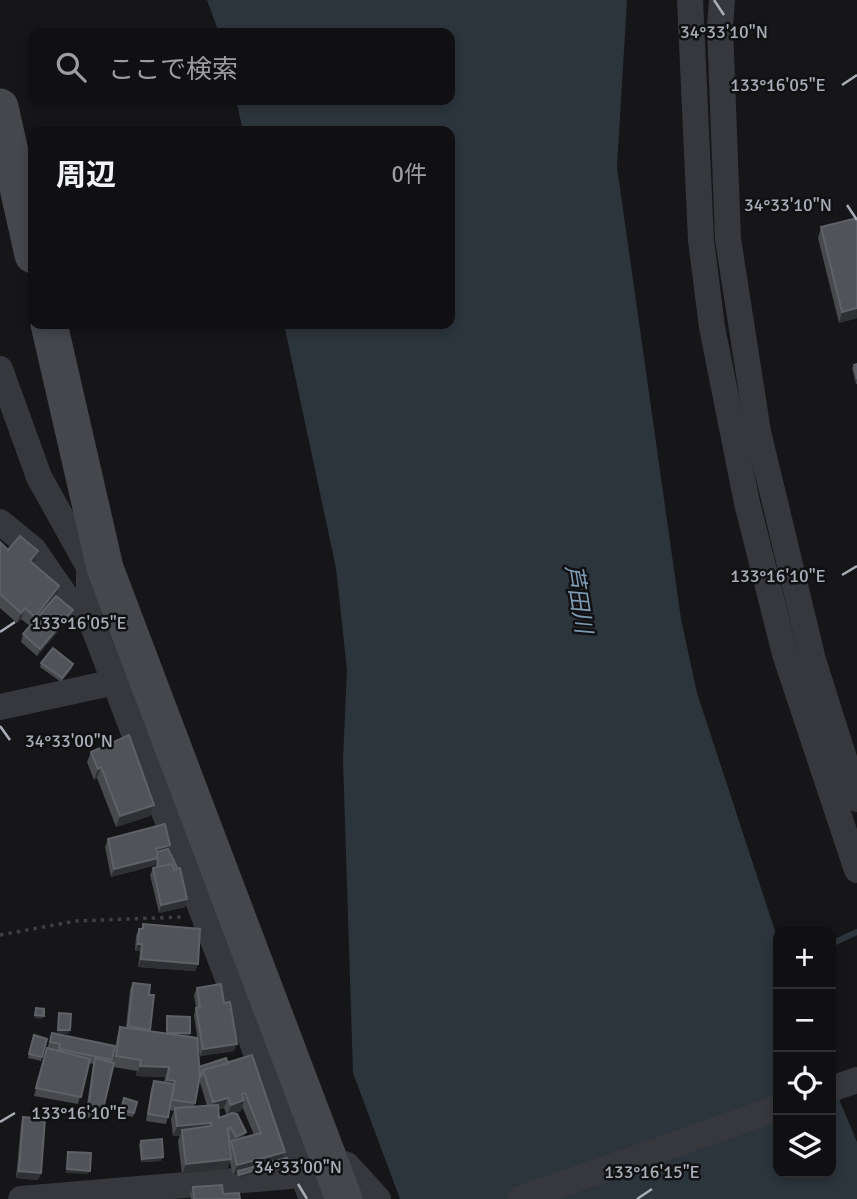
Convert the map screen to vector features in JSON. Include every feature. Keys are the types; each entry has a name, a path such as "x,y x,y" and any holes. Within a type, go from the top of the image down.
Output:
{"street":[{"path":"690,0 701,240 712,327 747,503 785,654 857,870"},
{"path":"722,0 720,27 728,239 758,432 813,660 857,799"},
{"path":"0,107 28,233"},
{"path":"50,329 97,567 314,1178"},
{"path":"0,369 39,477 97,567 89,615 204,917 314,1178 344,1199"},
{"path":"0,522 33,549 76,611 89,615"},
{"path":"0,707 115,682"},
{"path":"836,1087 857,1080"},
{"path":"520,1199 773,1110"},
{"path":"21,1199 314,1178 347,1165 378,1199"},
{"path":"314,1178 319,1167 317,1185 323,1199"}],"path":[{"path":"0,935 76,921 204,917"}],"water":[{"name":"芦田川","path":"207,0 627,0 617,167 681,619 697,693 773,926 773,1178 836,1178 836,1092 857,1142 857,1199 400,1199 353,1073 343,759 347,670 336,568 285,329 455,329 455,126 242,126 237,105 455,105 455,28 217,28"}],"building":[{"path":"857,218 857,308 842,312 821,227"},
{"path":"20,536 38,551 30,561 59,586 35,617 25,608 21,613 0,594 0,542 8,550"},
{"path":"56,596 73,610 40,649 23,634"},
{"path":"53,648 73,664 62,678 41,663"},
{"path":"129,735 154,805 120,816 101,767 98,769 91,752"},
{"path":"165,824 170,845 156,849 158,858 114,869 108,839"},
{"path":"168,849 178,869 174,870 172,864 158,867 157,852"},
{"path":"172,864 174,870 180,868 187,899 161,905 153,868"},
{"path":"143,924 200,929 198,964 141,959 142,944 138,944 139,929 143,929"},
{"path":"133,983 150,985 149,995 154,995 150,1030 128,1026"},
{"path":"221,984 224,1003 230,1002 237,1044 203,1049 196,1008 200,1007 197,988"},
{"path":"36,1008 44,1009 44,1016 35,1015"},
{"path":"59,1013 71,1014 70,1030 58,1030"},
{"path":"167,1016 190,1017 190,1033 167,1033"},
{"path":"120,1027 197,1038 200,1075 195,1103 172,1100 175,1081 167,1080 169,1067 140,1066 141,1060 116,1056"},
{"path":"52,1033 115,1046 112,1060 59,1049 60,1044 50,1042"},
{"path":"34,1035 47,1039 42,1057 29,1054"},
{"path":"47,1048 90,1059 81,1097 36,1088"},
{"path":"252,1055 285,1152 237,1165 231,1141 261,1133 245,1093 242,1094 244,1100 231,1105 228,1098 213,1102 203,1070"},
{"path":"95,1058 114,1063 102,1113 88,1110"},
{"path":"226,1058 228,1063 203,1070 201,1077 199,1067"},
{"path":"154,1081 174,1084 168,1117 148,1114"},
{"path":"124,1098 137,1102 134,1113 121,1110"},
{"path":"218,1105 219,1118 237,1114 246,1132 236,1137 231,1128 228,1129 231,1159 186,1164 182,1130 211,1126 211,1123 177,1126 175,1108"},
{"path":"23,1117 45,1119 41,1173 19,1171"},
{"path":"162,1139 163,1157 142,1159 141,1141"},
{"path":"68,1152 91,1153 90,1171 67,1169"},
{"path":"287,1158 289,1166 274,1170 271,1162"},
{"path":"261,1165 262,1168 239,1175 238,1171"},
{"path":"222,1185 223,1194 239,1193 240,1199 194,1199 193,1187"}],"waterway":[{"path":"836,942 857,932"}]}
